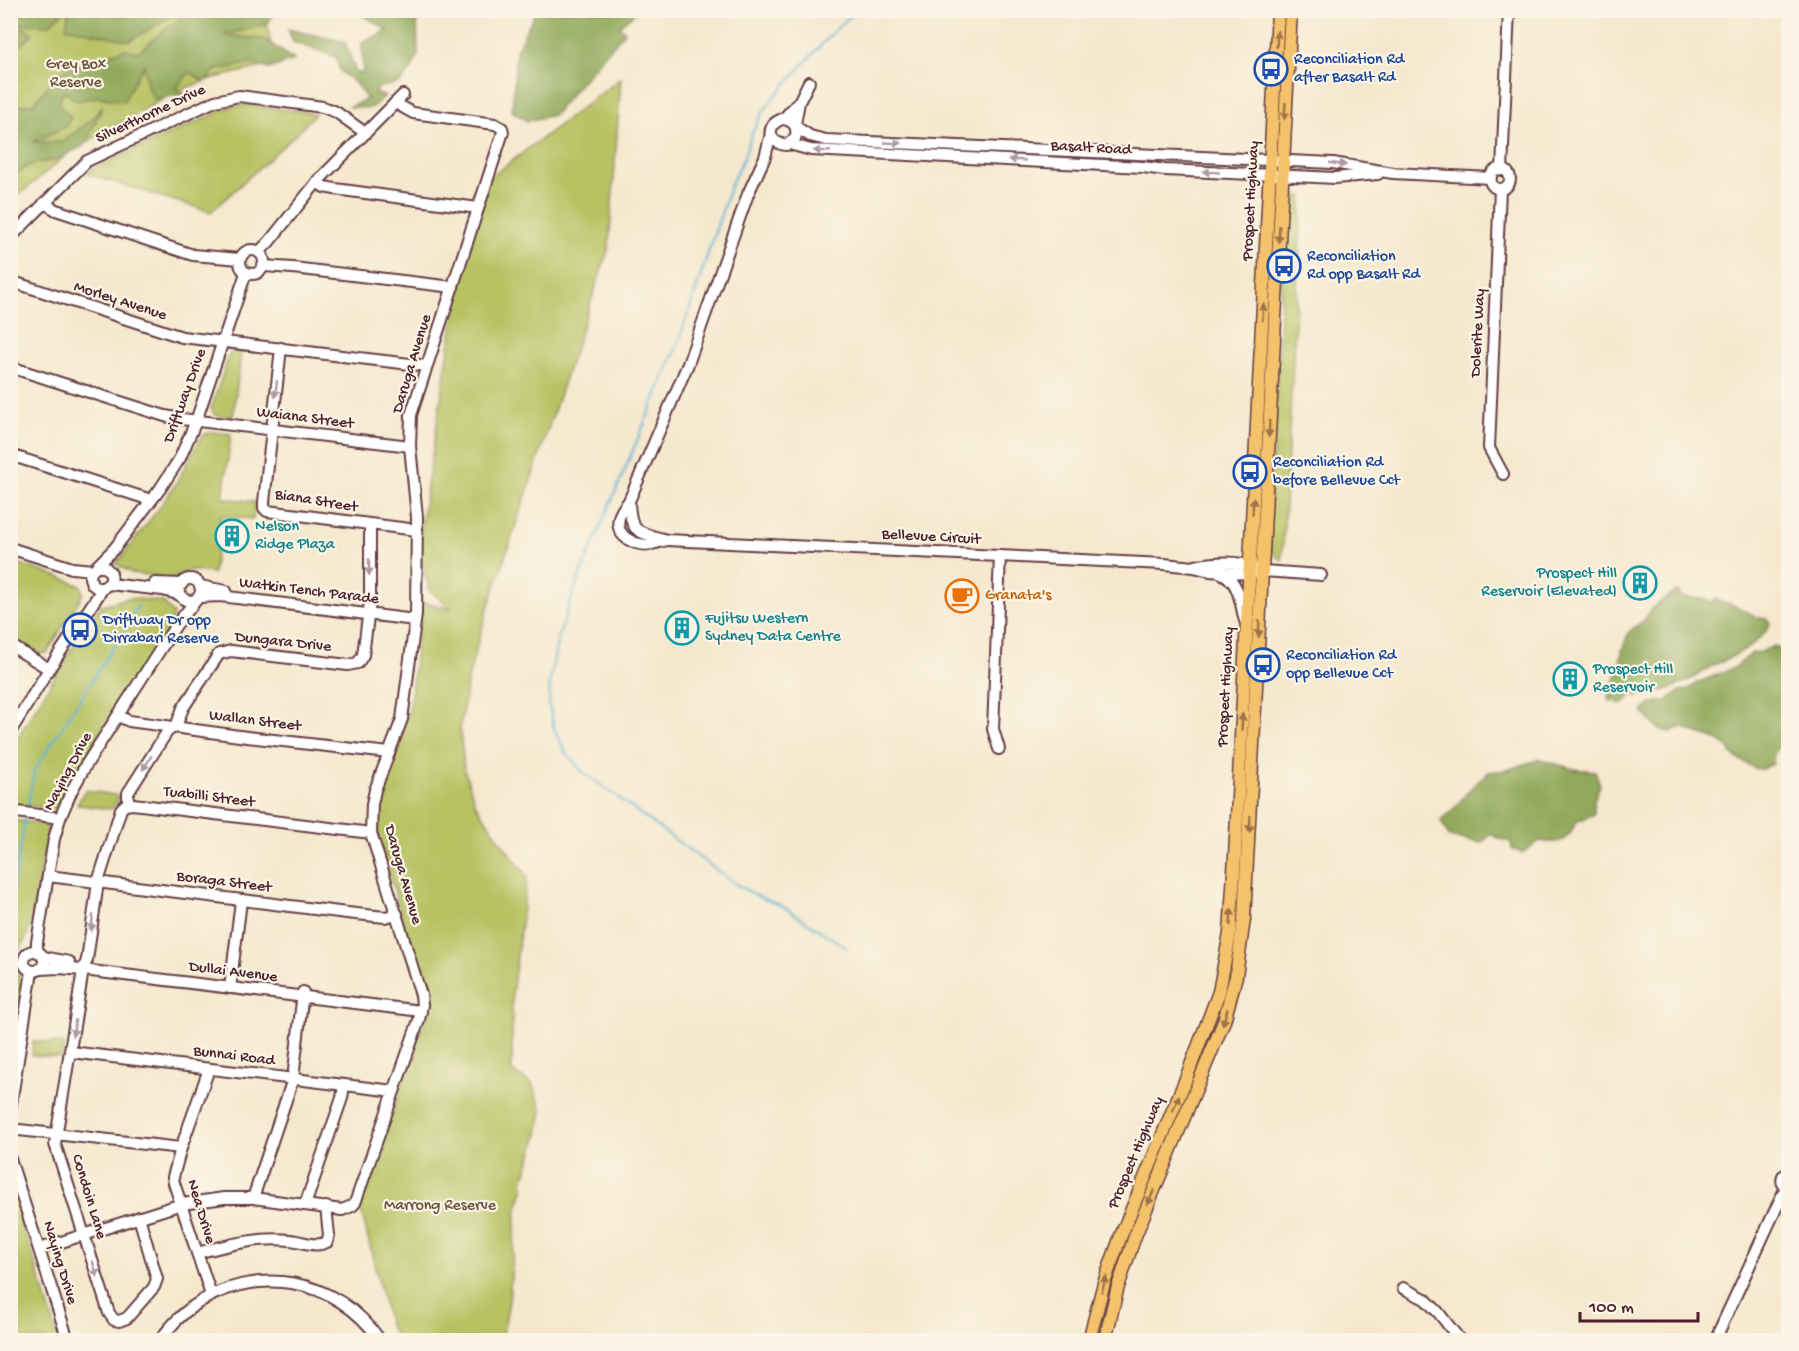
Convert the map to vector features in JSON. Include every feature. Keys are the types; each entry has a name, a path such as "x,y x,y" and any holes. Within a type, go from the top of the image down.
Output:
{"main road":[{"name":"Prospect Highway","path":"1277,160 1278,10"},
{"name":"Prospect Highway","path":"1089,1341 1104,1283 1122,1233 1219,992 1230,933 1249,569 1277,160 1291,10"},
{"name":"Prospect Highway","path":"1105,1341 1117,1290 1135,1236 1224,1021 1236,976 1244,919 1249,837 1262,571 1276,175"}],"street":[{"path":"1502,170 1509,10"},
{"path":"795,126 799,102 808,82"},
{"name":"Silverthorne Drive","path":"10,238 87,161 228,97 251,97 323,107 336,112 364,132"},
{"name":"Daruga Avenue","path":"364,132 399,99 413,113 495,124 502,128 502,138 411,415 410,446 417,517 416,617 402,719 372,804 371,833 421,995 421,1008"},
{"path":"788,144 775,142 771,130 775,123 799,102"},
{"path":"765,157 795,139 797,131 795,126 790,121 782,119"},
{"name":"Basalt Road","path":"795,126 810,136 826,140 1097,159 1165,170 1335,178 1393,173"},
{"path":"259,252 317,182 364,132"},
{"name":"Bellevue Circuit","path":"771,134 765,157 748,194 688,364 629,501 631,520 637,530 667,540 1194,567 1210,572 1249,569"},
{"name":"Basalt Road","path":"788,144 812,150 1097,159 1277,160 1334,163 1393,173 1491,178"},
{"path":"1502,170 1507,172 1510,178 1506,187 1500,189 1494,187 1491,178 1496,171 1502,170"},
{"path":"317,182 324,187 335,189 478,208"},
{"name":"Dolerite Way","path":"1500,189 1489,448 1503,474"},
{"path":"44,203 56,210 193,255 240,259 248,251 259,252"},
{"path":"259,252 263,266"},
{"path":"240,259 240,264 246,273 255,274 263,266 293,268 453,287"},
{"name":"Driftway Drive","path":"11,730 81,620 114,549 160,489 180,458 196,421 246,273"},
{"name":"Morley Avenue","path":"10,281 171,334 427,366"},
{"name":"Biana Street","path":"282,348 264,508 267,512 417,530"},
{"name":"Waiana Street","path":"10,367 165,416 410,446"},
{"path":"10,455 151,500"},
{"path":"368,612 370,525"},
{"path":"10,548 100,577"},
{"path":"10,554 100,577 163,590 181,591 188,600 199,594 193,579 187,580 181,591"},
{"path":"999,749 993,729 1000,556"},
{"name":"Bellevue Circuit","path":"1194,567 1209,563 1262,571 1321,575"},
{"path":"1218,572 1229,576 1235,584 1246,627"},
{"name":"Naying Drive","path":"176,625 181,591"},
{"name":"Watkin Tench Parade","path":"199,594 221,591 416,617"},
{"name":"Naying Drive","path":"40,954 37,942 54,839 72,790 176,625 199,594"},
{"name":"Dungara Drive","path":"175,726 183,708 215,658 225,651 348,665 358,663 363,655 368,612"},
{"path":"10,645 49,669"},
{"name":"Wallan Street","path":"118,716 129,721 389,753"},
{"path":"98,882 120,812 128,804 128,793 167,732 175,726"},
{"name":"Tuabilli Street","path":"128,804 371,833"},
{"path":"10,811 60,818"},
{"name":"Boraga Street","path":"48,876 385,917 397,914"},
{"name":"Condoin Lane","path":"98,882 56,1143 109,1313 114,1320 124,1321 154,1287 157,1279 139,1217"},
{"path":"231,985 241,901"},
{"path":"10,1110 36,970 44,963 40,954 30,952 24,960 26,967 36,970"},
{"name":"Dullai Avenue","path":"40,954 84,967"},
{"name":"Dullai Avenue","path":"36,970 84,967 421,1008"},
{"path":"253,1198 293,1079 303,994"},
{"path":"39,1249 182,1204 224,1198 253,1198 342,1210 352,1206 355,1203 421,1008"},
{"name":"Bunnai Road","path":"71,1052 394,1091"},
{"name":"Nea Drive","path":"209,1069 173,1177 211,1295"},
{"path":"305,1205 342,1098 344,1085"},
{"path":"10,1129 181,1149"},
{"name":"Naying Drive","path":"10,1160 68,1341"},
{"path":"1715,1341 1787,1188 1782,1179 1788,1173"},
{"path":"197,1253 262,1239 323,1244 327,1242 329,1235 326,1207"},
{"path":"160,1341 173,1323 190,1308 211,1295 246,1284 267,1281 292,1283 325,1293 347,1306 373,1330 380,1341"},
{"path":"1403,1288 1425,1299 1460,1341"}],"green space":[{"path":"11,10 64,11 49,25 19,24 33,34 11,54"},
{"path":"69,10 180,11 129,41 66,27"},
{"path":"189,10 273,11 268,24 224,35 264,39 294,60 269,69 251,63 216,70 204,82 190,72 176,88 185,94 154,99 147,86 144,66 124,101 97,97 77,101 63,91 59,105 71,117 65,127 33,142 62,142 91,120 103,106 85,145 56,160 30,165 11,177 11,106 33,104 60,72 125,49 138,52"},
{"name":"Grey Box Reserve","path":"255,10 266,19 275,64 210,79 175,92 71,151 11,202 11,11"},
{"path":"365,11 414,11 417,14 418,56 400,83 379,87 375,94 385,96 371,108 349,107 367,99 355,83 340,71 336,57 293,42 288,29 345,42 356,73 363,73 362,43 388,30 362,15"},
{"path":"536,11 637,11 619,26 625,31 554,115 527,121 512,111 516,51"},
{"name":"Marrong Reserve","path":"621,78 609,247 486,614 468,678 460,728 464,769 475,803 527,876 512,995 512,1072 532,1084 542,1110 538,1135 517,1208 509,1301 502,1340 398,1340 389,1325 360,1205 426,1015 427,1002 379,838 376,819 379,794 410,706 421,602 451,609 430,590 417,550 474,190"},
{"path":"234,105 315,114 211,212 87,174 94,168"},
{"path":"1286,196 1302,196 1282,560 1275,555 1268,544"},
{"path":"235,351 241,352 233,417 215,415 211,409 229,355"},
{"path":"210,432 231,434 223,498 255,502 253,519 221,516 213,573 190,570 174,578 132,573 116,564 175,485 202,436"},
{"path":"11,561 81,586 83,594 47,653 40,654 11,637"},
{"path":"1676,591 1680,593 1680,597 1712,602 1716,598 1719,602 1731,604 1757,617 1767,619 1770,623 1763,635 1750,646 1685,682 1662,691 1653,689 1638,696 1632,694 1623,704 1610,701 1609,696 1629,632 1644,620 1651,609"},
{"path":"130,598 163,602 173,614 168,631 80,766 57,809 11,804 11,750 16,740 84,629 102,605"},
{"path":"1774,646 1788,652 1788,720 1783,739 1774,753 1773,763 1762,769 1754,768 1732,755 1729,748 1717,740 1694,731 1685,728 1678,728 1670,732 1660,730 1642,712 1649,705 1665,702 1680,691 1687,690 1697,683 1736,667 1752,653"},
{"path":"1540,759 1573,769 1595,771 1600,785 1594,800 1594,814 1576,822 1570,834 1562,840 1558,842 1540,841 1522,853 1512,849 1511,842 1491,834 1482,843 1449,837 1441,821 1489,772 1507,770"},
{"path":"85,790 120,796 112,809 77,805"},
{"path":"11,820 45,824 48,829 32,920 26,938 15,958 21,987 11,1057"},
{"path":"33,1041 64,1044 63,1058 32,1055"},
{"path":"11,1185 59,1340 11,1340"}],"waterway":[{"path":"847,948 782,906 737,885 583,772 566,753 554,729 549,704 550,680 558,638 578,580 678,344 731,184 752,133 775,96 834,31 857,10"},
{"path":"27,810 34,771 138,606"},
{"path":"10,902 26,815"}],"place":[{"name":"Reconciliation Rd after Basalt Rd","path":"1271,69"},
{"name":"Reconciliation Rd opp Basalt Rd","path":"1284,266"},
{"name":"Reconciliation Rd before Bellevue Cct","path":"1250,472"},
{"name":"Nelson Ridge Plaza","path":"232,536"},
{"name":"Prospect Hill Reservoir (Elevated)","path":"1640,583"},
{"name":"Granata's","path":"962,596"},
{"name":"Fujitsu Western Sydney Data Centre","path":"682,628"},
{"name":"Driftway Dr opp Dirrabari Reserve","path":"80,630"},
{"name":"Reconciliation Rd opp Bellevue Cct","path":"1263,665"},
{"name":"Prospect Hill Reservoir","path":"1570,679"}]}
